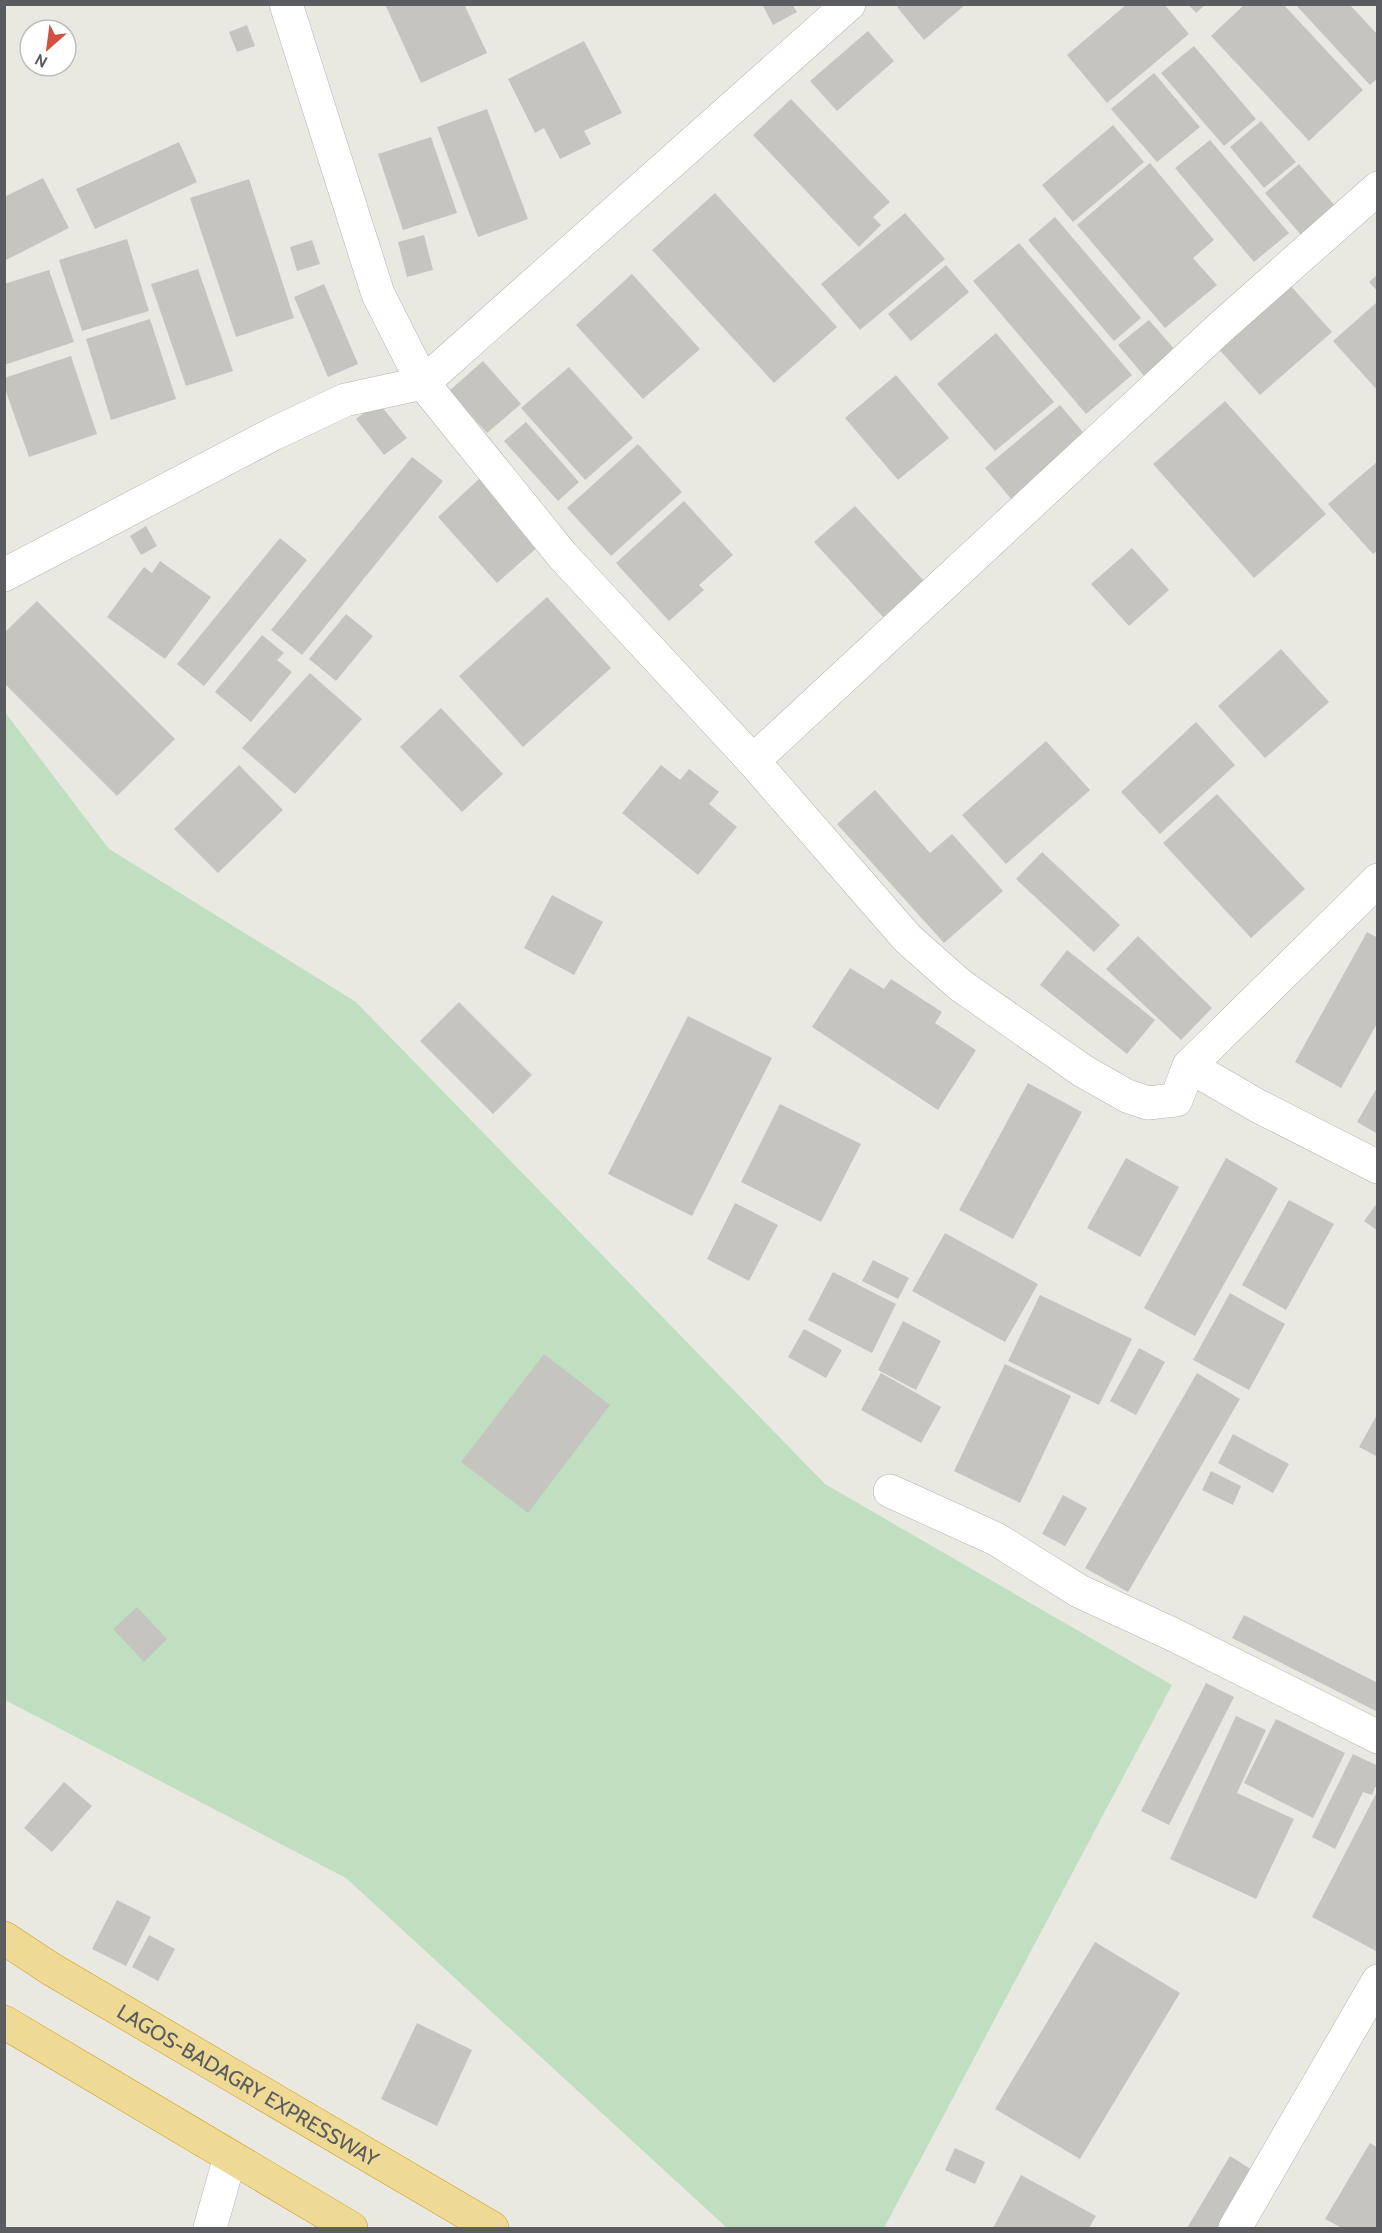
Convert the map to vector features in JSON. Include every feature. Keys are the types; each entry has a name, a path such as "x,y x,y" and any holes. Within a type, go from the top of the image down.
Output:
{"highway":[{"name":"LAGOS-BADAGRY EXPRESSWAY","path":"4,1938 51,1969 492,2229"},
{"path":"4,2022 351,2229"}],"street":[{"path":"286,4 378,294 423,383 562,555 753,761 908,939 960,985 1083,1071 1127,1096 1148,1103 1176,1100 1189,1066 1377,880"},
{"path":"4,575 273,434 345,400 423,383 849,4"},
{"path":"753,761 1222,326 1377,188"},
{"path":"1189,1066 1258,1106 1377,1167"},
{"path":"890,1491 996,1539 1079,1591 1172,1634 1377,1737"},
{"path":"1235,2229 1377,1981"},
{"path":"210,2229 230,2157"}],"green space":[{"path":"4,711 109,849 356,1002 825,1484 1172,1685 884,2228 727,2228 346,1878 5,1700"}],"building":[{"path":"385,4 464,4 487,53 421,83"},
{"path":"762,4 792,4 797,12 773,25"},
{"path":"900,4 966,4 924,40 897,7"},
{"path":"1127,4 1164,4 1189,34 1107,103 1067,55"},
{"path":"1188,4 1206,4 1196,13"},
{"path":"1245,4 1283,4 1363,90 1309,141 1211,36"},
{"path":"1295,4 1349,4 1378,35 1378,78 1370,85"},
{"path":"247,25 255,46 237,52 229,32"},
{"path":"868,31 894,61 837,111 810,81"},
{"path":"584,41 622,113 584,131 591,144 560,159 544,128 535,133 508,79"},
{"path":"1194,46 1256,119 1224,146 1161,73"},
{"path":"1154,73 1200,127 1157,162 1111,109"},
{"path":"791,99 890,202 873,217 881,225 859,247 753,135"},
{"path":"487,109 528,219 478,237 437,127"},
{"path":"1261,121 1296,162 1264,188 1230,147"},
{"path":"1113,125 1144,162 1073,222 1042,185"},
{"path":"431,137 457,213 403,230 378,154"},
{"path":"1210,140 1289,233 1254,262 1175,168"},
{"path":"179,142 197,182 95,229 76,189"},
{"path":"1150,163 1214,240 1193,258 1217,285 1165,328 1077,225"},
{"path":"1299,164 1342,214 1307,242 1265,193"},
{"path":"43,178 69,228 4,261 4,197"},
{"path":"249,179 294,318 236,337 190,198"},
{"path":"715,193 837,327 774,383 652,250"},
{"path":"905,213 945,259 860,330 821,284"},
{"path":"1055,217 1141,318 1114,341 1028,240"},
{"path":"424,235 433,270 407,277 398,242"},
{"path":"127,239 149,311 82,331 59,260"},
{"path":"312,240 320,264 297,271 290,247"},
{"path":"1019,243 1132,375 1086,414 973,281"},
{"path":"946,265 969,292 911,341 888,314"},
{"path":"198,269 233,371 186,386 151,284"},
{"path":"49,270 74,342 4,365 4,284"},
{"path":"632,274 700,349 643,399 576,325"},
{"path":"1378,274 1378,292 1369,282"},
{"path":"324,284 358,364 328,377 294,297"},
{"path":"1289,284 1332,332 1260,395 1217,347"},
{"path":"1376,303 1378,304 1378,391 1333,341"},
{"path":"150,319 176,399 111,420 86,339"},
{"path":"1149,320 1182,358 1151,384 1118,345"},
{"path":"996,333 1054,402 995,451 937,384"},
{"path":"71,356 97,434 29,457 4,386 4,378"},
{"path":"483,361 521,404 487,433 449,391"},
{"path":"569,367 633,438 585,480 521,408"},
{"path":"896,375 949,438 898,480 845,418"},
{"path":"1225,401 1326,514 1254,578 1153,464"},
{"path":"378,402 407,438 384,455 356,419"},
{"path":"1060,405 1087,437 1012,500 985,468"},
{"path":"526,422 579,482 558,501 504,441"},
{"path":"638,444 682,492 611,556 567,508"},
{"path":"412,457 443,481 302,655 271,630"},
{"path":"1378,461 1378,550 1373,554 1328,504"},
{"path":"479,479 539,546 497,583 438,517"},
{"path":"684,501 733,555 699,585 704,590 669,621 616,563"},
{"path":"855,506 924,581 883,617 814,542"},
{"path":"146,526 157,546 141,555 130,536"},
{"path":"280,538 307,560 204,686 177,664"},
{"path":"1132,548 1169,590 1129,626 1091,584"},
{"path":"160,561 211,597 165,659 107,617 144,567 152,573"},
{"path":"547,597 611,668 523,747 459,676"},
{"path":"37,601 175,739 117,796 4,683 4,633"},
{"path":"346,614 373,636 336,681 309,659"},
{"path":"262,635 284,653 277,660 292,672 251,722 215,692"},
{"path":"1281,649 1329,702 1265,758 1218,706"},
{"path":"310,673 362,719 295,794 242,748"},
{"path":"441,708 503,774 462,812 400,747"},
{"path":"1196,722 1235,765 1160,834 1121,792"},
{"path":"1046,741 1090,790 1006,864 962,815"},
{"path":"239,765 283,810 218,873 174,829"},
{"path":"661,765 680,780 689,769 719,792 709,804 737,827 698,875 622,813"},
{"path":"875,790 930,853 952,834 1003,891 944,943 837,824"},
{"path":"1217,794 1305,889 1251,938 1163,843"},
{"path":"1042,852 1120,925 1094,952 1016,879"},
{"path":"552,895 603,922 574,975 524,948"},
{"path":"1367,932 1378,938 1378,1022 1341,1088 1295,1062"},
{"path":"1138,936 1212,1008 1181,1040 1106,969"},
{"path":"1067,950 1155,1020 1127,1054 1040,985"},
{"path":"850,968 884,989 891,979 942,1012 935,1023 976,1050 938,1110 812,1027"},
{"path":"459,1002 532,1075 493,1114 420,1041"},
{"path":"688,1016 772,1058 692,1216 608,1174"},
{"path":"1028,1083 1082,1112 1013,1239 959,1210"},
{"path":"1378,1086 1378,1134 1357,1122"},
{"path":"780,1104 861,1144 821,1222 741,1182"},
{"path":"1126,1158 1179,1187 1140,1257 1087,1228"},
{"path":"1226,1158 1278,1188 1195,1336 1144,1308"},
{"path":"1289,1200 1334,1224 1286,1310 1242,1285"},
{"path":"1378,1202 1378,1231 1364,1221"},
{"path":"735,1203 778,1225 749,1281 707,1259"},
{"path":"945,1233 1038,1284 1005,1342 912,1291"},
{"path":"873,1260 909,1278 898,1299 862,1281"},
{"path":"833,1272 896,1304 872,1353 808,1320"},
{"path":"1230,1293 1285,1324 1249,1390 1193,1360"},
{"path":"1040,1295 1132,1339 1099,1405 1008,1361"},
{"path":"903,1321 941,1341 916,1390 878,1370"},
{"path":"804,1329 842,1350 826,1378 788,1357"},
{"path":"1139,1348 1165,1362 1136,1415 1110,1401"},
{"path":"544,1354 610,1405 528,1513 461,1462"},
{"path":"1005,1364 1071,1396 1020,1503 954,1471"},
{"path":"881,1373 941,1407 921,1443 861,1410"},
{"path":"1197,1373 1240,1399 1128,1592 1085,1568"},
{"path":"1378,1413 1378,1457 1359,1447"},
{"path":"1233,1434 1289,1464 1273,1493 1218,1463"},
{"path":"1211,1471 1241,1486 1233,1505 1202,1490"},
{"path":"1063,1495 1087,1508 1065,1546 1042,1534"},
{"path":"137,1607 167,1639 144,1662 113,1629"},
{"path":"1244,1615 1378,1683 1378,1712 1232,1638"},
{"path":"1206,1683 1234,1697 1169,1825 1141,1811"},
{"path":"1236,1716 1266,1730 1237,1793 1294,1819 1256,1899 1170,1859"},
{"path":"1276,1719 1345,1753 1313,1818 1244,1783"},
{"path":"1353,1754 1378,1766 1378,1788 1375,1787 1372,1795 1363,1792 1335,1849 1312,1837"},
{"path":"64,1782 92,1806 52,1852 24,1828"},
{"path":"1378,1790 1378,1952 1312,1917"},
{"path":"117,1900 151,1917 126,1966 92,1949"},
{"path":"149,1935 175,1949 158,1981 132,1967"},
{"path":"1095,1942 1180,1993 1080,2159 995,2109"},
{"path":"417,2023 472,2050 437,2126 381,2099"},
{"path":"1370,2143 1378,2148 1378,2228 1342,2228 1325,2219"},
{"path":"955,2148 985,2162 975,2184 945,2170"},
{"path":"1230,2156 1257,2173 1223,2228 1187,2228"},
{"path":"1021,2175 1096,2216 1089,2228 993,2228"}]}
